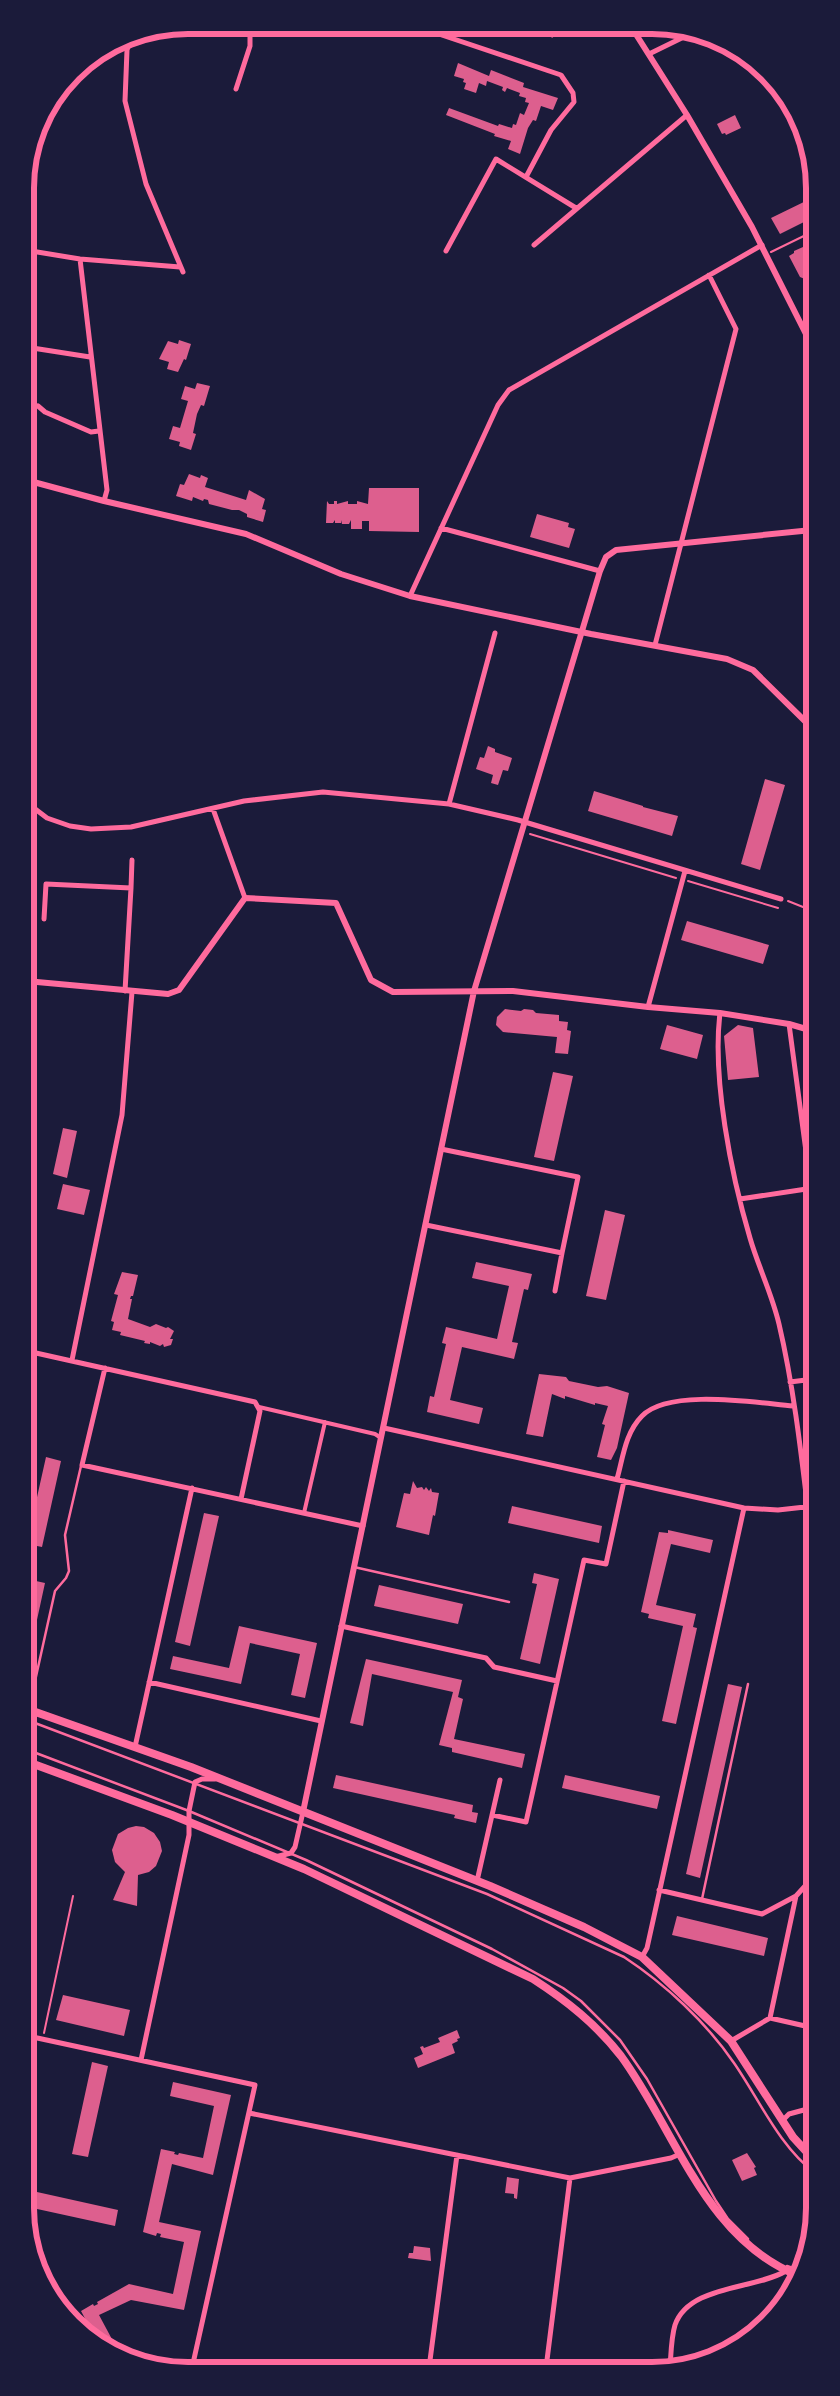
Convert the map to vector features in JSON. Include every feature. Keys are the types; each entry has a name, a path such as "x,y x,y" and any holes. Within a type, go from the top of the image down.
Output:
{"main road":[{"path":"34,1711 135,1747 477,1881 584,1927 642,1956 731,2042 782,2121 806,2153"},
{"path":"34,1764 189,1822 349,1889 533,1979 572,2005 601,2031 621,2057 717,2212 739,2238 769,2263 791,2273"}],"street":[{"path":"236,89 250,46 250,34"},
{"path":"439,34 561,75 573,93 574,102 551,130 526,177"},
{"path":"636,34 687,115 762,245 806,334"},
{"path":"648,54 683,37"},
{"path":"34,251 80,259 181,270 146,184 125,101 128,46"},
{"path":"534,245 687,115"},
{"path":"446,250 496,159 576,208"},
{"path":"410,596 498,405 509,390 762,245"},
{"path":"80,259 107,490 104,501"},
{"path":"655,645 736,329 709,275"},
{"path":"34,348 90,357"},
{"path":"38,406 45,412 91,432 99,431"},
{"path":"34,482 104,501 246,534 340,574 410,596 582,632 727,659 753,670 806,722"},
{"path":"440,528 600,570"},
{"path":"272,1857 291,1853 295,1847 474,991 600,570 606,558 616,550 806,531"},
{"path":"449,804 496,633"},
{"path":"34,808 47,818 70,826 91,829 131,827 244,801 323,792 449,804 525,822 781,899"},
{"path":"213,809 245,898"},
{"path":"72,1360 122,1116 132,860"},
{"path":"648,1008 685,871"},
{"path":"44,919 46,884 131,888"},
{"path":"245,898 336,903 371,980 393,992 513,991 648,1008 720,1013 789,1024 806,1029"},
{"path":"34,982 168,994 180,990 245,898"},
{"path":"720,1013 717,1039 724,1119 740,1199 750,1237 779,1322 790,1382 806,1500"},
{"path":"789,1024 806,1146"},
{"path":"442,1149 578,1177 555,1291"},
{"path":"740,1199 806,1190"},
{"path":"426,1225 562,1253"},
{"path":"34,1352 252,1401 259,1407 375,1434 382,1438"},
{"path":"104,1368 82,1465 363,1526"},
{"path":"790,1382 806,1380"},
{"path":"618,1480 627,1439 643,1415 662,1404 691,1399 708,1399 793,1406"},
{"path":"241,1499 259,1407"},
{"path":"304,1513 325,1422"},
{"path":"384,1428 744,1508 778,1510 806,1507"},
{"path":"492,1815 526,1822 584,1560 606,1564 624,1481"},
{"path":"135,1747 192,1488"},
{"path":"642,1956 647,1948 744,1508"},
{"path":"341,1626 486,1658 494,1667 557,1681"},
{"path":"149,1682 321,1721"},
{"path":"141,2060 181,1875 189,1831 189,1811 195,1782 202,1779 219,1780"},
{"path":"477,1881 500,1780"},
{"path":"660,1890 762,1914 796,1896 806,1885"},
{"path":"770,2018 796,1896"},
{"path":"731,2042 770,2018 806,2026"},
{"path":"34,2037 255,2084 193,2362"},
{"path":"782,2121 789,2114 806,2109"},
{"path":"249,2114 570,2178 671,2158 680,2154"},
{"path":"429,2362 457,2155"},
{"path":"547,2362 570,2178"},
{"path":"671,2361 675,2326 685,2308 701,2297 773,2279 786,2271"}],"lane":[{"path":"34,1683 55,1591 66,1578 69,1571 65,1536 82,1465"},
{"path":"354,1567 509,1602"},
{"path":"702,1900 748,1684"},
{"path":"34,1722 301,1822 496,1898 624,1957 642,1969 714,2036 790,2149 806,2164"},
{"path":"34,1752 189,1811 291,1853 492,1949 539,1973 581,2001 620,2040 636,2062 728,2219 752,2243 771,2258 794,2268"}],"path":[{"path":"767,254 806,235"},
{"path":"530,834 778,908"},
{"path":"781,899 806,908"},
{"path":"43,2039 73,1896"}],"building":[{"path":"549,34 557,34 552,38"},
{"path":"458,63 489,76 491,70 524,83 523,87 558,98 553,110 541,106 536,121 533,120 528,128 520,154 508,149 511,141 494,136 495,134 446,115 449,108 498,126 499,124 512,128 513,124 516,125 520,113 524,115 529,103 525,102 526,98 519,96 520,93 507,88 505,92 502,90 503,87 487,81 486,86 479,83 476,93 464,89 466,83 463,82 464,79 454,76"},
{"path":"735,115 741,128 726,135 725,133 722,134 717,124"},
{"path":"806,201 806,221 780,234 771,218"},
{"path":"805,248 806,280 800,277 789,256 794,251"},
{"path":"179,340 191,344 186,360 184,359 178,372 167,369 169,362 159,359 168,341 178,344"},
{"path":"197,383 210,386 204,406 201,405 197,414 193,433 196,434 191,450 179,446 180,442 169,439 173,426 180,428 188,401 181,399 185,386 195,389"},
{"path":"189,474 200,478 201,475 208,478 205,487 246,500 249,490 265,499 262,509 266,510 263,522 247,517 247,514 239,510 209,504 208,500 204,499 203,501 193,497 192,501 176,496 180,484 184,485"},
{"path":"369,488 419,488 419,532 369,531 369,521 362,521 362,529 351,529 351,520 349,524 342,524 341,520 341,523 335,523 335,520 333,523 326,523 327,501 329,504 334,504 334,501 337,501 337,504 348,501 348,504 357,504 357,501 368,504"},
{"path":"537,514 569,523 568,527 575,529 569,548 530,537"},
{"path":"488,746 495,749 495,752 512,758 508,771 503,770 498,785 491,783 493,775 476,769 480,757 484,758"},
{"path":"765,779 785,785 760,870 741,864"},
{"path":"594,791 678,816 672,836 588,811"},
{"path":"687,921 769,945 763,964 681,940"},
{"path":"505,1009 533,1010 536,1013 559,1015 559,1021 568,1022 567,1030 571,1031 568,1054 555,1053 557,1037 503,1032 496,1025 497,1017"},
{"path":"667,1025 703,1035 697,1059 660,1049"},
{"path":"738,1025 753,1028 759,1077 728,1080 724,1036"},
{"path":"553,1072 573,1076 554,1161 534,1157"},
{"path":"63,1128 77,1131 67,1178 53,1174"},
{"path":"63,1184 90,1190 84,1215 57,1209"},
{"path":"605,1210 625,1215 606,1300 586,1296"},
{"path":"476,1262 532,1274 528,1290 524,1289 512,1342 518,1343 514,1359 462,1347 450,1400 483,1408 479,1424 427,1412 430,1396 434,1397 446,1344 442,1343 446,1327 497,1339 509,1286 472,1278"},
{"path":"122,1272 138,1275 133,1296 130,1299 132,1299 128,1319 150,1327 156,1324 168,1327 174,1331 170,1339 173,1339 171,1345 164,1347 163,1344 160,1346 150,1342 150,1344 144,1343 145,1341 120,1335 121,1332 112,1330 114,1322 111,1321 118,1295 114,1294"},
{"path":"539,1374 566,1377 569,1381 598,1387 607,1386 629,1393 617,1448 611,1460 597,1457 605,1425 602,1424 608,1406 595,1403 595,1405 565,1396 565,1399 552,1394 543,1437 526,1434"},
{"path":"46,1457 61,1461 42,1547 34,1545 34,1511"},
{"path":"413,1481 417,1488 422,1487 424,1490 426,1487 429,1491 431,1488 432,1492 439,1493 429,1535 396,1527 404,1493 410,1494"},
{"path":"512,1506 602,1526 599,1543 508,1523"},
{"path":"204,1513 219,1516 190,1646 175,1642"},
{"path":"668,1530 713,1540 710,1553 671,1544 656,1605 696,1614 693,1627 697,1628 676,1724 662,1721 683,1626 648,1618 649,1614 641,1612 659,1532 668,1533"},
{"path":"534,1573 559,1579 540,1664 520,1659 537,1584 532,1583"},
{"path":"34,1581 45,1583 34,1629"},
{"path":"379,1585 463,1604 458,1624 374,1606"},
{"path":"239,1626 317,1643 305,1698 291,1695 300,1654 250,1643 241,1684 170,1669 173,1656 229,1668"},
{"path":"366,1659 462,1680 458,1697 463,1699 454,1739 525,1754 522,1768 452,1752 452,1748 439,1745 453,1692 372,1674 363,1726 350,1723"},
{"path":"728,1684 742,1687 700,1878 686,1874"},
{"path":"336,1775 473,1805 472,1812 478,1813 476,1823 454,1818 455,1815 333,1788"},
{"path":"565,1775 660,1796 657,1809 562,1788"},
{"path":"136,1826 144,1827 154,1833 160,1842 162,1851 156,1866 149,1872 138,1875 137,1906 113,1900 125,1872 115,1862 112,1850 118,1834"},
{"path":"677,1916 768,1938 764,1956 672,1935"},
{"path":"63,1995 130,2010 124,2036 56,2020"},
{"path":"457,2030 460,2038 452,2044 455,2053 418,2068 414,2058 423,2054 420,2047 423,2046 424,2048 440,2042 438,2038"},
{"path":"92,2062 108,2066 88,2157 72,2154"},
{"path":"173,2082 231,2095 213,2175 172,2164 159,2222 201,2231 184,2310 131,2300 99,2315 114,2343 89,2325 81,2311 93,2304 94,2306 98,2304 97,2302 129,2284 173,2294 184,2242 160,2237 161,2234 157,2233 156,2236 143,2232 161,2149 175,2152 174,2154 178,2155 179,2153 203,2158 214,2106 170,2096"},
{"path":"747,2153 756,2167 754,2168 757,2175 742,2181 732,2160"},
{"path":"507,2177 519,2179 517,2199 514,2198 514,2194 505,2193"},
{"path":"34,2191 118,2210 115,2226 34,2208"},
{"path":"414,2246 430,2248 431,2261 408,2258 409,2253 413,2253"}]}
